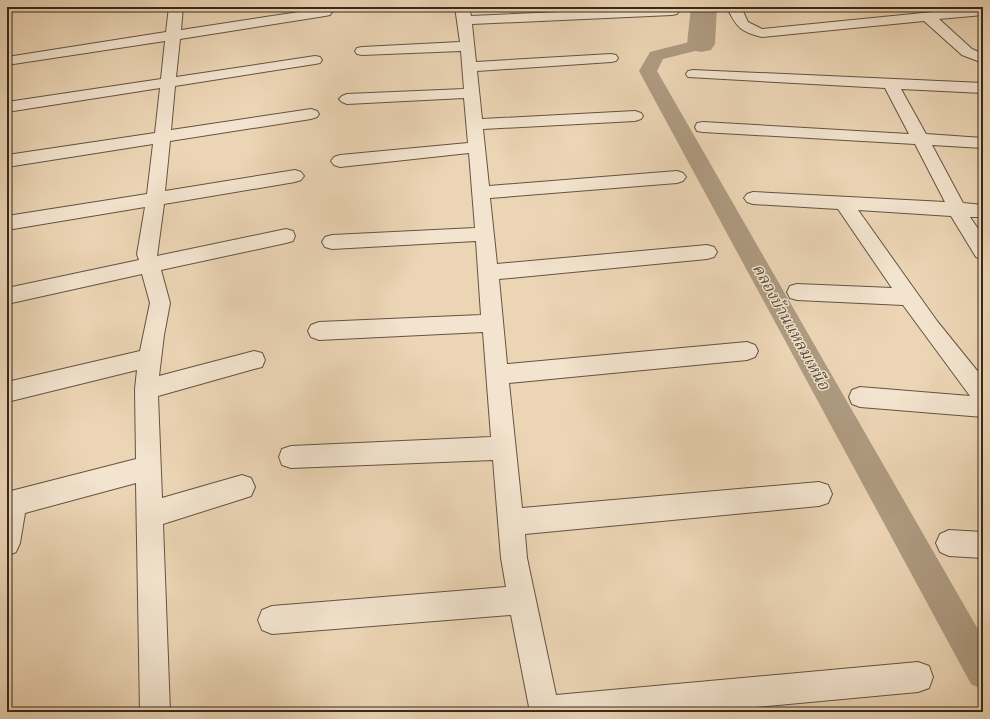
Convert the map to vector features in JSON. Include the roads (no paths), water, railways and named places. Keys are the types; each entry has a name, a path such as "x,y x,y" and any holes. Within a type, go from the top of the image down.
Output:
{"street":[{"path":"155,712 146,389 153,335 160,303 147,254 155,199 176,7"},
{"path":"463,14 484,7"},
{"path":"734,7 742,24 748,30 762,33 983,11"},
{"path":"463,14 672,11"},
{"path":"7,61 325,12"},
{"path":"463,14 469,56 514,558 545,711 918,677"},
{"path":"928,17 967,52 983,58"},
{"path":"362,51 469,56 611,58"},
{"path":"7,107 316,60"},
{"path":"693,74 983,88"},
{"path":"891,84 957,210 983,252"},
{"path":"347,100 472,93"},
{"path":"7,161 311,114"},
{"path":"475,124 635,116"},
{"path":"703,127 983,142"},
{"path":"340,161 477,147"},
{"path":"7,223 295,176"},
{"path":"481,193 677,177"},
{"path":"753,198 983,211"},
{"path":"843,203 930,327 983,395"},
{"path":"332,242 485,234"},
{"path":"7,296 286,236"},
{"path":"488,272 707,252"},
{"path":"797,292 910,297"},
{"path":"319,331 493,323"},
{"path":"497,375 747,351"},
{"path":"7,392 150,358"},
{"path":"146,389 254,360"},
{"path":"860,397 983,407"},
{"path":"291,457 504,448"},
{"path":"7,543 10,504 148,468"},
{"path":"149,514 242,487"},
{"path":"511,522 819,494"},
{"path":"949,543 983,545"},
{"path":"272,620 522,600"}],"waterway":[{"name":"คลองบ้านแหลมเหนือ","path":"701,44 704,7"},
{"name":"คลองบ้านแหลมเหนือ","path":"701,44 656,56 648,71 983,672"}]}
